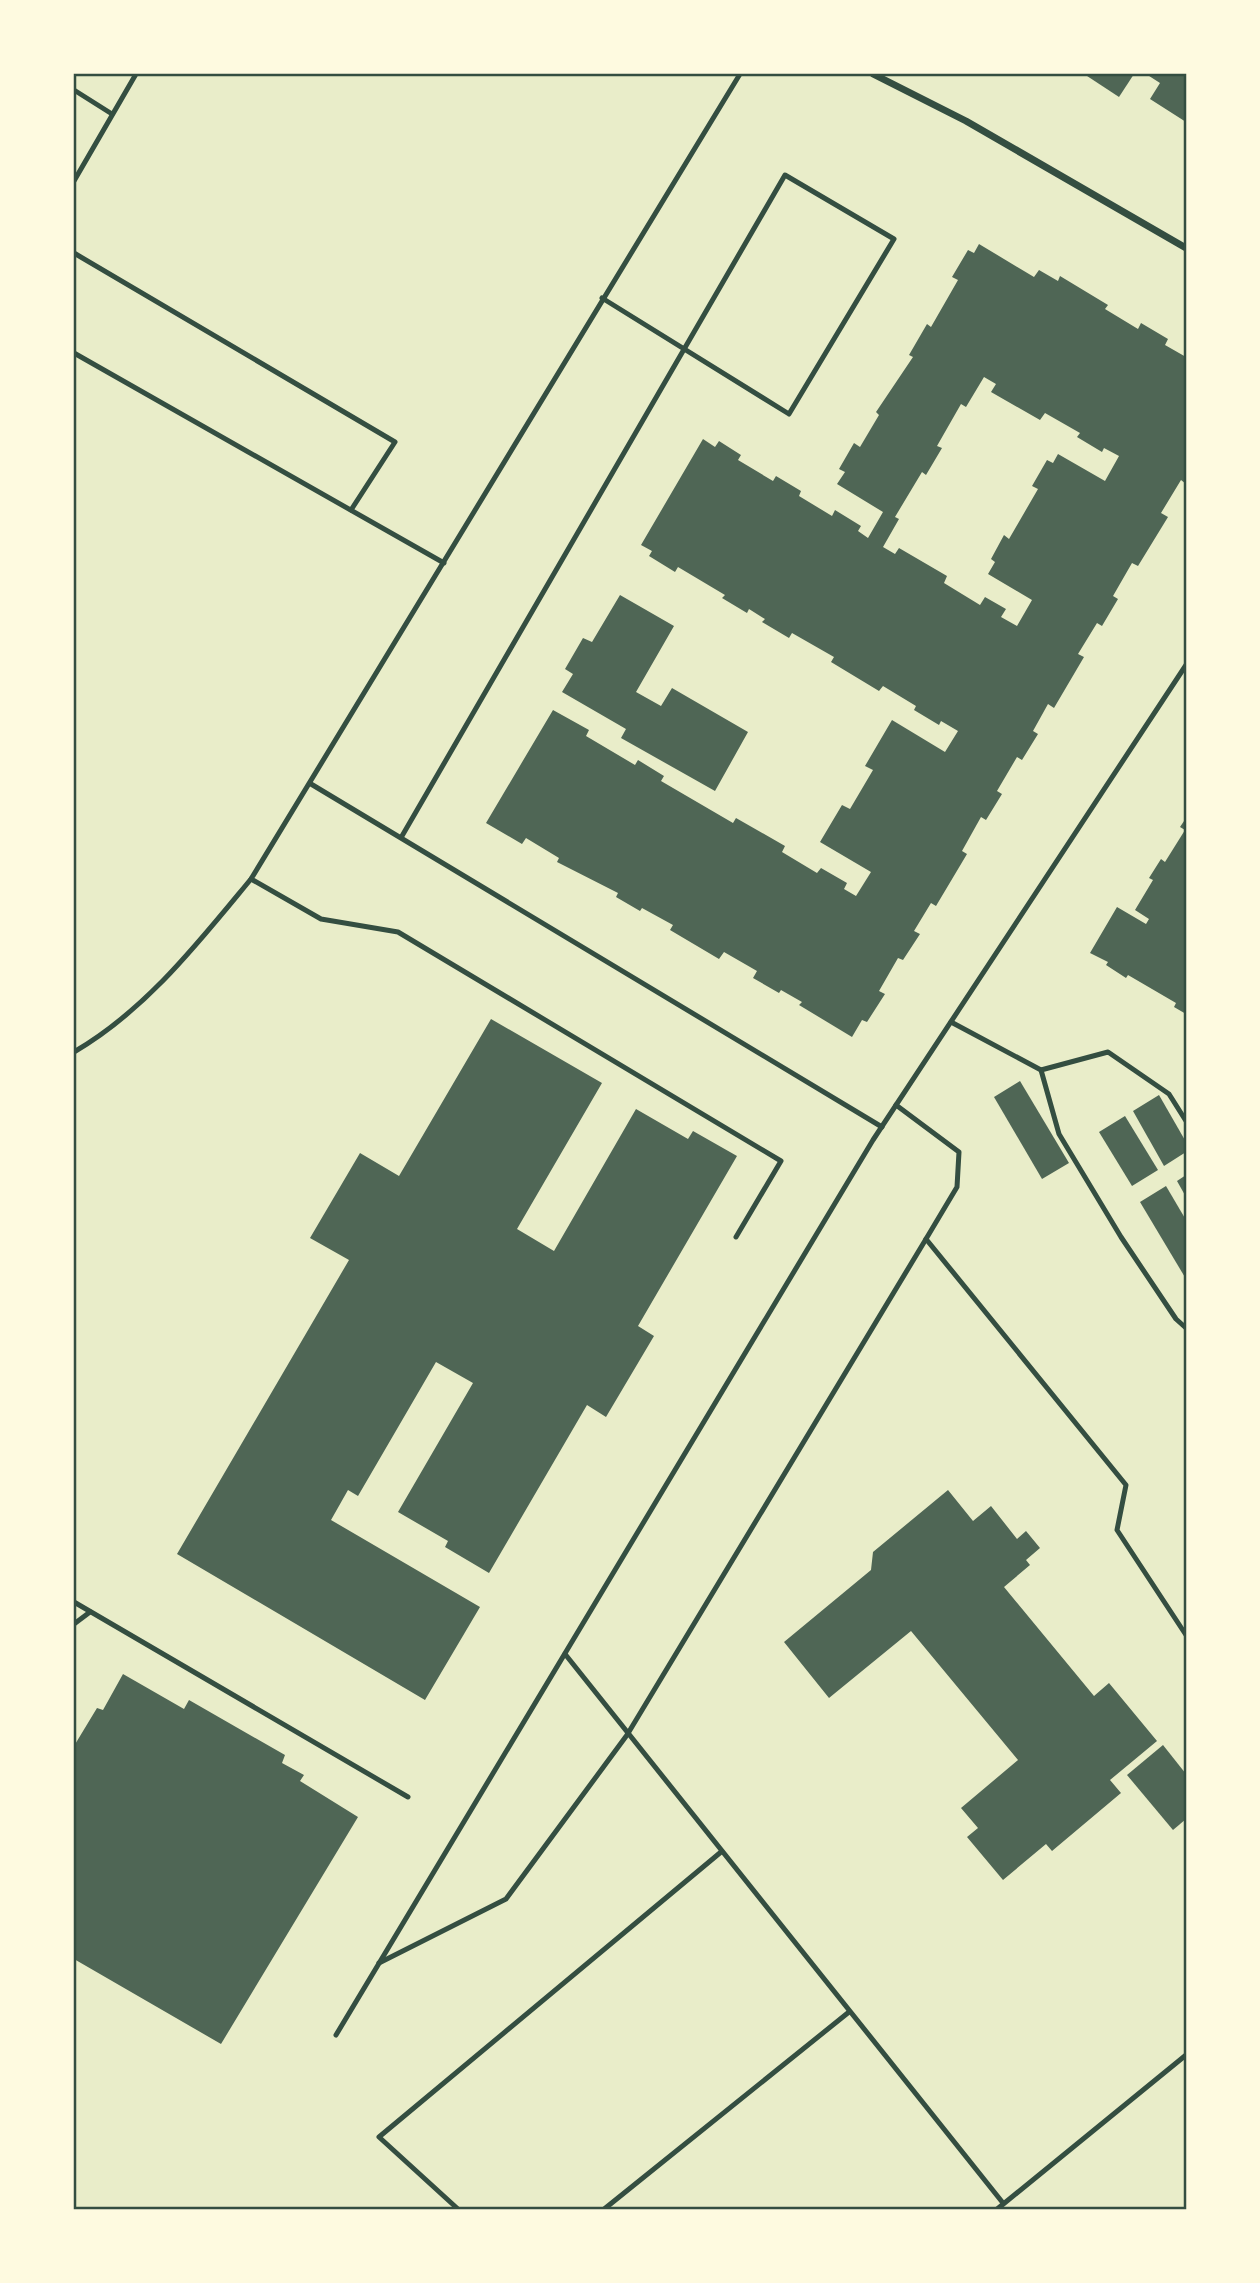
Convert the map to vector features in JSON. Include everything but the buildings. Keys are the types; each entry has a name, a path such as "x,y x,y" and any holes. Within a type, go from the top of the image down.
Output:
{"street":[{"path":"873,74 966,121 1186,248"}],"lane":[{"path":"74,181 136,74"},
{"path":"74,1052 92,1041 171,975 251,879 312,784 740,74"},
{"path":"74,90 112,114"},
{"path":"402,836 682,349 785,175 894,239 789,414 682,349 603,298"},
{"path":"74,253 395,442 351,510"},
{"path":"74,353 444,563"},
{"path":"336,2035 882,1127 1186,666"},
{"path":"312,784 882,1127"},
{"path":"251,879 321,919 398,932 781,1161 736,1237"},
{"path":"951,1022 1041,1070 1108,1052 1170,1094 1186,1121"},
{"path":"1041,1070 1059,1133 1121,1237 1176,1319 1186,1328"},
{"path":"379,1963 506,1899 627,1735 926,1239 957,1187 959,1152 896,1105"},
{"path":"926,1239 1126,1485 1117,1530 1186,1635"},
{"path":"74,1602 408,1797"},
{"path":"74,1624 90,1612"},
{"path":"565,1654 1003,2203"},
{"path":"459,2210 379,2137 722,1852"},
{"path":"603,2210 849,2012"},
{"path":"996,2210 1186,2055"}]}
